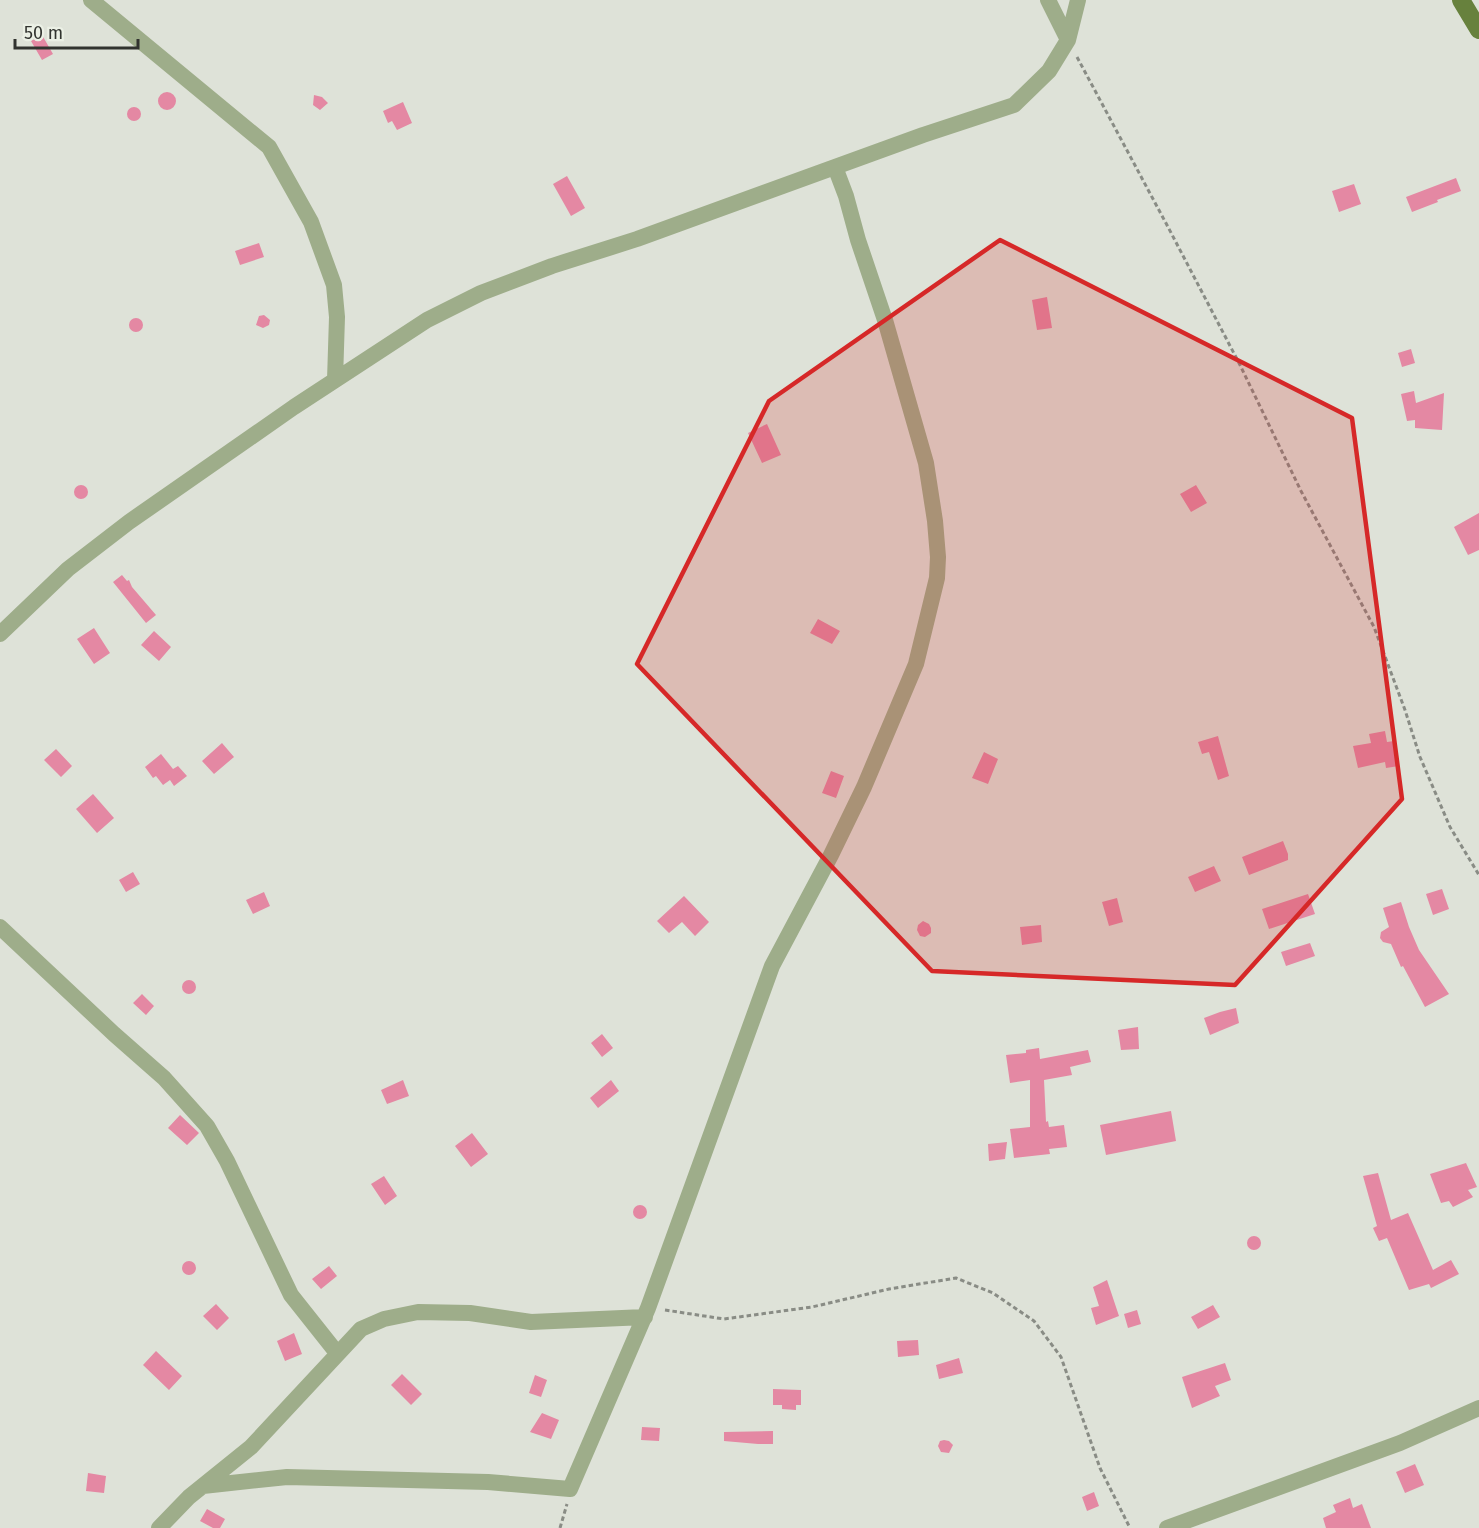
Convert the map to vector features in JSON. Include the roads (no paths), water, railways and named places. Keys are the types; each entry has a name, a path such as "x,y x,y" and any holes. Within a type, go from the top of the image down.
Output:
{"main road":[{"path":"1461,0 1479,30"}],"street":[{"path":"91,0 269,147 311,222 334,285 337,326 335,380"},
{"path":"1048,0 1068,40"},
{"path":"0,634 68,570 129,522 294,407 427,320 481,293 552,266 724,208 835,166 1014,105 1049,72 1068,40 1078,0"},
{"path":"203,1486 287,1477 488,1482 570,1489 647,1312 772,966 864,787 916,664 938,578 935,521 926,463 885,320 835,166"},
{"path":"0,927 164,1078 207,1126 227,1161 291,1294 337,1353"},
{"path":"159,1528 189,1497 251,1447 361,1329 384,1318 418,1312 470,1313 531,1322 647,1312"},
{"path":"1167,1528 1400,1443 1479,1408"}]}
